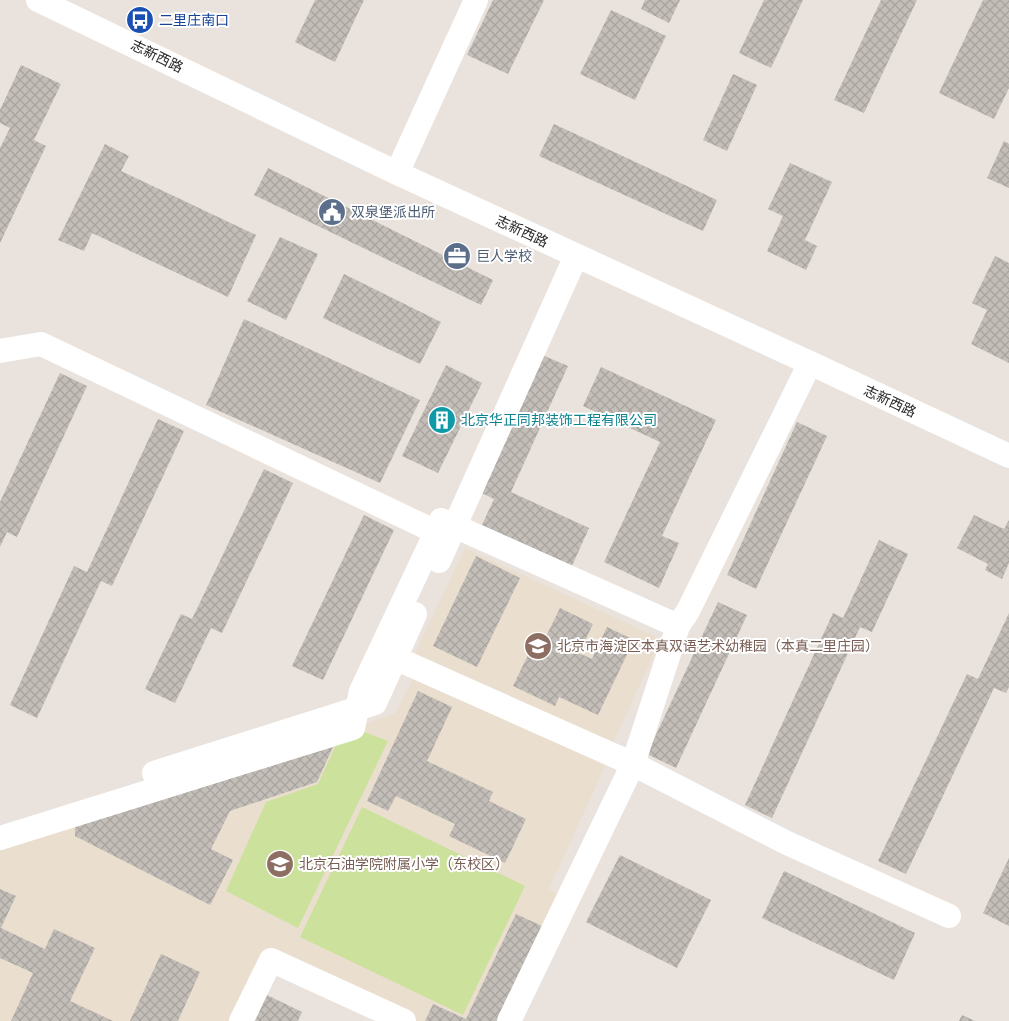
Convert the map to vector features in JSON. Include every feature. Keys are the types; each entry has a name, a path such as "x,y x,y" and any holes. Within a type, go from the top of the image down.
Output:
{"street":[{"name":"志新西路","path":"38,0 397,173 1009,456"},
{"path":"397,173 476,0"},
{"path":"0,822 375,702 576,256"},
{"path":"0,351 42,344 436,532 361,691 353,728 0,838"},
{"path":"509,1021 633,764 678,626 688,611 810,363"},
{"path":"117,377 678,626"},
{"path":"395,658 633,764 787,843 948,916"},
{"path":"241,1021 271,960 404,1021"}],"shaded area":[{"name":"北京市海淀区本真双语艺术幼稚园（本真二里庄园）","path":"465,548 661,639 612,745 415,653"},
{"name":"北京石油学院附属小学（东校区）","path":"413,678 607,762 549,889 563,896 501,1021 404,1021 271,960 241,1021 0,1021 0,838 396,713"}],"green space":[{"path":"353,728 388,741 298,928 226,891 266,802 318,784 335,747 333,734"},
{"path":"362,807 525,886 463,1015 300,937"}],"building":[{"path":"315,0 364,0 335,62 295,42"},
{"path":"493,0 544,0 508,74 467,55"},
{"path":"645,0 680,0 669,23 641,9"},
{"path":"764,0 803,0 771,68 739,53"},
{"path":"881,0 917,0 864,113 834,100"},
{"path":"983,0 1009,0 1009,88 994,119 939,93"},
{"path":"611,10 666,36 635,100 580,74"},
{"path":"21,65 61,84 34,140 46,146 0,243 0,148 10,128 0,123 0,110"},
{"path":"733,74 757,85 727,151 703,140"},
{"path":"554,124 717,200 703,231 539,156"},
{"path":"1004,141 1009,144 1009,188 987,178"},
{"path":"105,144 129,156 121,171 256,235 228,297 92,233 84,251 58,240"},
{"path":"790,163 832,182 805,240 817,246 806,270 767,251 783,216 768,209"},
{"path":"268,168 493,280 481,305 254,195"},
{"path":"280,237 318,254 286,320 247,301"},
{"path":"995,256 1009,263 1009,363 971,344 987,310 972,303"},
{"path":"344,274 441,322 420,364 323,318"},
{"path":"244,319 420,400 380,483 206,405"},
{"path":"542,355 568,366 511,492 589,528 572,566 482,525 494,499 480,492"},
{"name":"北京华正同邦装饰工程有限公司","path":"446,365 482,383 438,473 402,456"},
{"path":"601,367 716,420 662,536 679,543 659,588 604,562 660,442 583,406"},
{"path":"60,373 87,386 17,537 7,532 0,547 0,502"},
{"path":"158,419 184,431 112,586 101,581 37,718 10,705 74,566 87,572"},
{"path":"797,422 827,436 756,589 727,575"},
{"path":"264,469 293,483 222,633 211,628 175,703 145,689 181,614 192,619"},
{"path":"364,515 394,530 323,680 292,666"},
{"path":"974,515 1004,529 1009,520 1009,563 1002,579 985,570 988,564 957,548"},
{"path":"879,540 908,554 872,632 860,627 772,818 745,805 833,613 843,618"},
{"path":"476,556 520,578 477,667 433,646"},
{"path":"718,602 747,615 676,768 647,754"},
{"path":"560,608 593,624 579,653 592,659 607,627 634,640 598,715 559,697 555,706 513,686 530,651 537,655"},
{"path":"1009,613 1009,687 1006,693 994,688 906,874 878,861 967,674 978,679"},
{"path":"418,691 452,707 427,761 493,792 489,801 526,819 505,863 449,836 455,824 396,796 388,811 367,801"},
{"path":"333,747 317,782 230,811 211,849 233,860 210,905 75,836 75,826"},
{"path":"620,855 711,900 677,968 586,922"},
{"path":"1009,858 1009,926 983,913"},
{"path":"784,871 915,933 894,980 762,918"},
{"path":"0,889 16,896 1,928 45,949 54,929 95,948 70,1001 113,1021 11,1021 33,973 0,958"},
{"path":"516,914 542,926 497,1021 425,1021 433,1004 466,1019"},
{"path":"161,954 200,972 178,1021 130,1021"},
{"path":"267,995 302,1012 298,1021 255,1021"},
{"path":"962,1015 975,1021 959,1021"}],"place":[{"name":"二里庄南口","path":"140,20"},
{"name":"双泉堡派出所","path":"332,212"},
{"name":"巨人学校","path":"457,256"},
{"name":"北京华正同邦装饰工程有限公司","path":"442,420"},
{"name":"北京市海淀区本真双语艺术幼稚园（本真二里庄园）","path":"538,646"},
{"name":"北京石油学院附属小学（东校区）","path":"280,864"}]}
